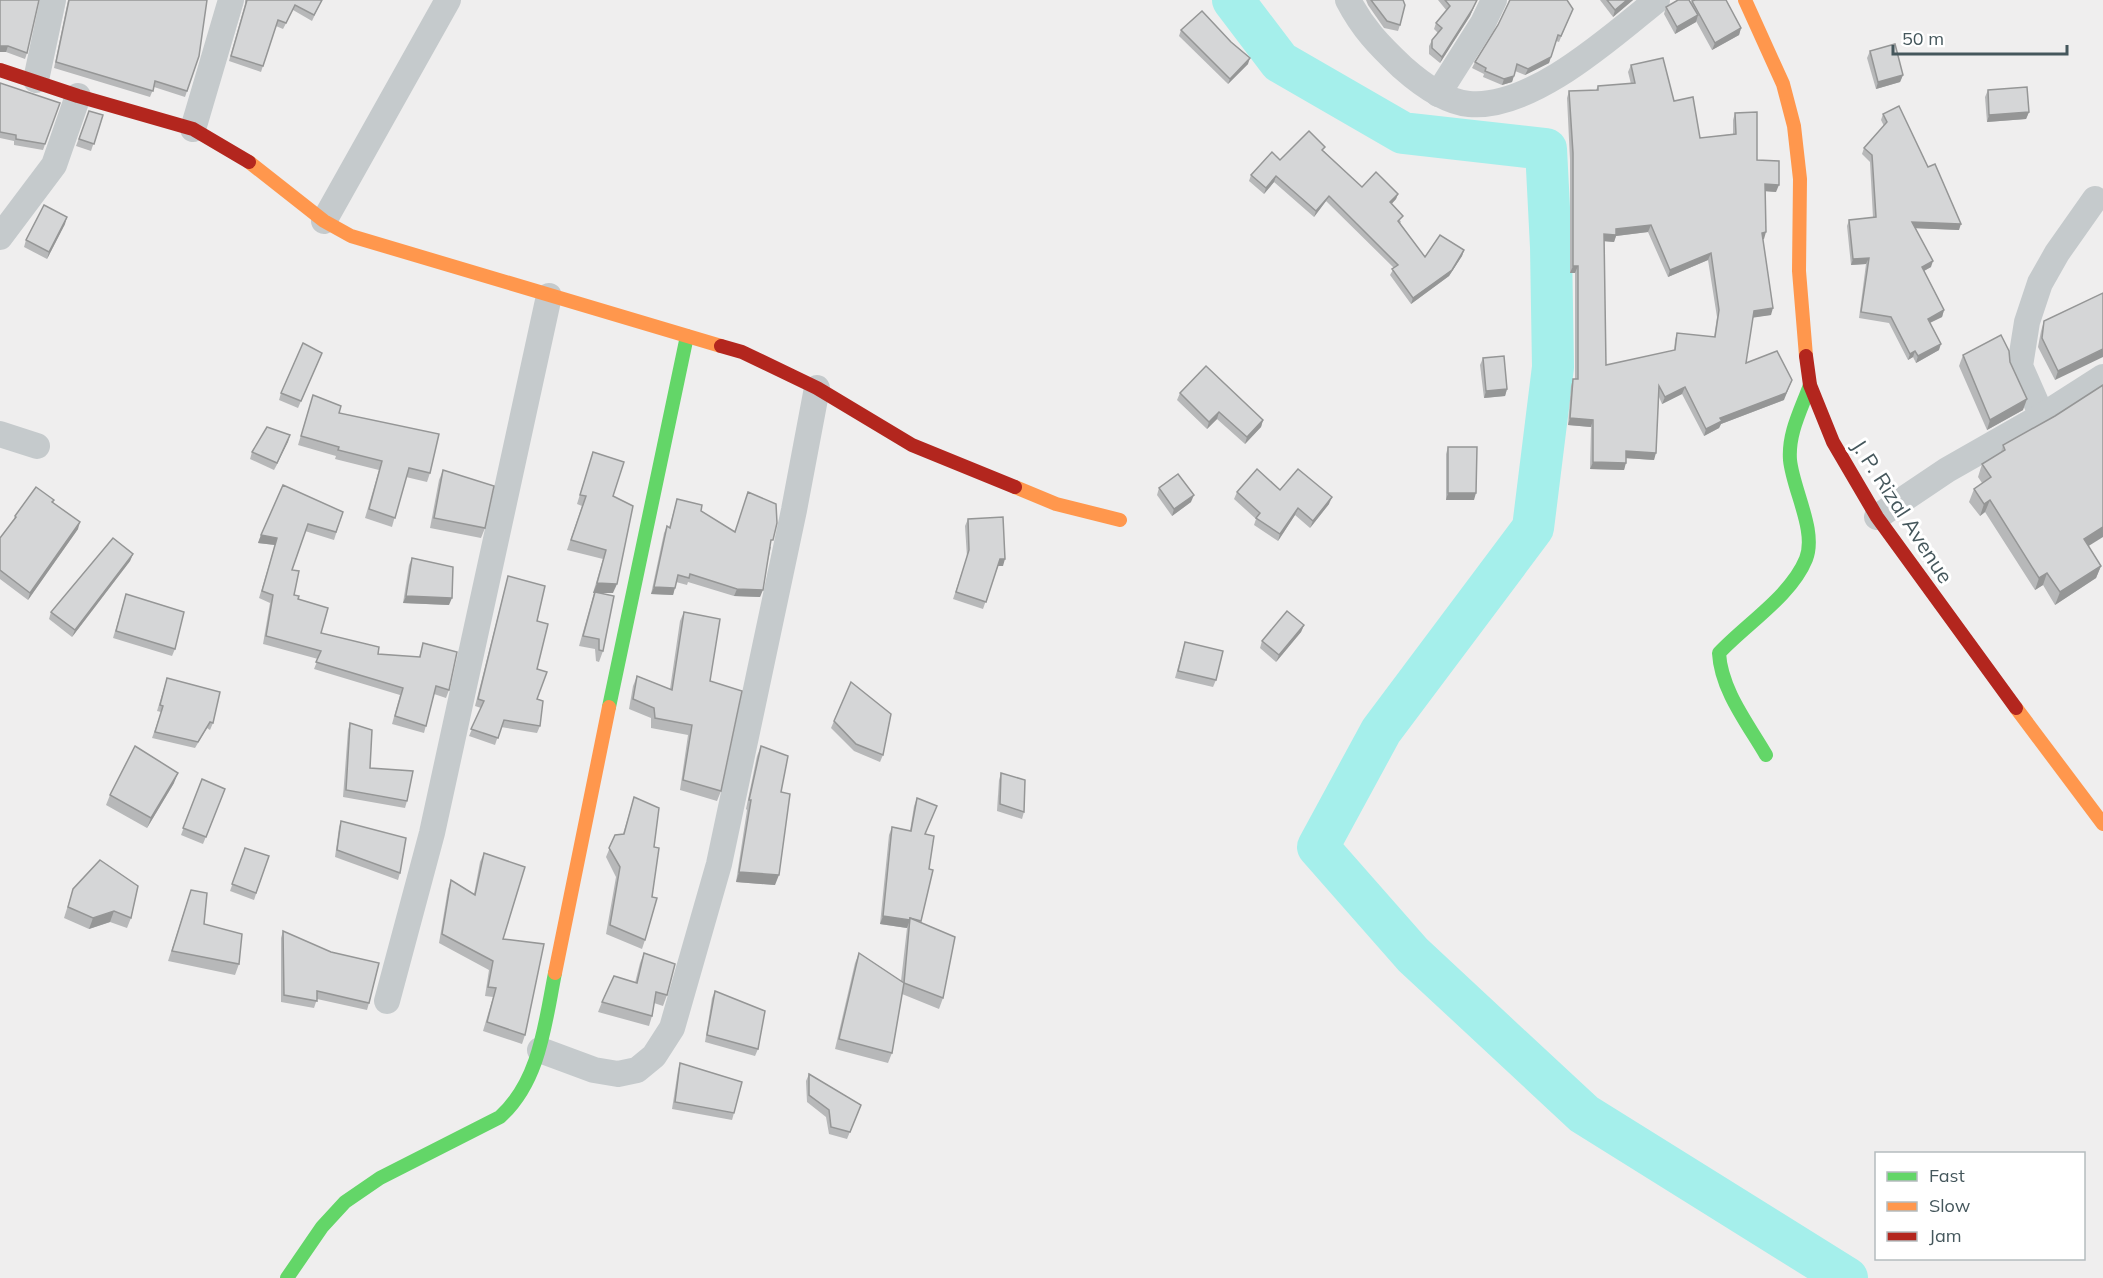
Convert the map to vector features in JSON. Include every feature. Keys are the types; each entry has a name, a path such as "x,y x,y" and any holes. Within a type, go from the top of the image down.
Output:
{"street":[{"path":"36,80 52,0"},
{"path":"193,129 231,0"},
{"path":"324,221 448,0"},
{"path":"1348,0 1372,38 1409,73 1438,94 1467,104 1491,104 1520,95 1593,52 1657,0"},
{"path":"1438,94 1483,23 1494,0"},
{"name":"J. P. Rizal Avenue","path":"1745,0 1783,84 1794,126 1800,178 1799,281 1810,385 1833,442 1877,517 1966,642 2103,824"},
{"path":"0,70 36,80 78,96 193,129 258,168 324,221 351,236 742,352 817,388 912,445 1056,504 1120,520"},
{"path":"0,237 54,165 78,96"},
{"path":"2042,416 2020,366 2026,322 2040,283 2095,199"},
{"path":"387,1001 432,832 549,296"},
{"path":"287,1278 322,1227 345,1202 380,1178 480,1128 512,1108 521,1095 540,1050 687,336"},
{"path":"1877,517 1947,470 2042,416 2103,377"},
{"path":"1766,755 1728,688 1718,659 1724,647 1744,631 1794,580 1804,566 1809,553 1810,542 1791,463 1790,446 1794,425 1810,385"},
{"path":"540,1050 594,1070 618,1074 637,1070 654,1056 672,1028 719,864 794,510 817,388"},
{"path":"0,434 37,446"}],"building":[{"path":"0,0 39,0 27,53 8,46 0,46"},
{"path":"69,0 207,0 199,56 187,91 155,81 153,91 56,62"},
{"path":"247,0 322,0 314,15 295,5 286,23 278,20 263,66 231,56"},
{"path":"1371,0 1403,0 1405,5 1400,25 1387,21"},
{"path":"1445,0 1477,0 1442,57 1432,48 1432,40 1442,28 1436,23 1450,6"},
{"path":"1510,0 1567,0 1573,9 1561,36 1558,35 1551,57 1528,69 1517,64 1514,76 1504,79 1485,71 1486,68 1475,62 1498,25"},
{"path":"1607,0 1627,0 1615,10"},
{"path":"1678,0 1689,0 1698,15 1677,27 1666,7"},
{"path":"1726,0 1741,28 1715,43 1692,1"},
{"path":"1202,11 1231,42 1250,58 1230,79 1181,30"},
{"path":"1895,44 1903,75 1878,82 1870,51"},
{"path":"1663,58 1674,101 1693,97 1700,138 1736,134 1735,113 1757,112 1757,160 1779,161 1779,185 1765,184 1766,232 1762,233 1773,308 1754,311 1746,363 1777,351 1792,380 1786,393 1720,418 1722,421 1706,429 1685,387 1665,397 1659,386 1656,453 1626,451 1626,463 1593,462 1593,420 1570,418 1573,379 1578,379 1578,266 1573,266 1573,153 1569,91 1598,90 1598,86 1635,83 1631,65","holes":["1651,225 1670,270 1711,253 1719,310 1715,337 1677,333 1675,350 1606,365 1604,234 1616,235 1616,229"]},
{"path":"0,83 60,103 45,144 16,139 16,135 0,132"},
{"path":"2027,87 2029,112 1989,115 1988,90"},
{"path":"1899,106 1928,167 1935,164 1961,224 1912,222 1933,261 1922,267 1944,310 1928,319 1941,344 1918,356 1915,351 1910,354 1891,317 1861,312 1869,258 1853,259 1849,220 1876,217 1872,155 1864,148 1887,122 1883,114"},
{"path":"89,111 103,115 94,144 79,139"},
{"path":"1309,131 1325,147 1322,150 1362,187 1376,172 1398,194 1390,202 1403,216 1398,221 1425,257 1440,235 1464,250 1452,270 1413,298 1392,269 1398,265 1329,196 1316,211 1276,176 1266,188 1251,175 1272,152 1280,160"},
{"path":"44,205 67,217 49,252 26,240"},
{"path":"2103,293 2103,349 2058,371 2042,338 2044,321"},
{"path":"2001,335 2009,351 2010,362 2027,399 1990,420 1963,355"},
{"path":"303,343 322,353 301,401 281,393"},
{"path":"1504,356 1507,389 1486,391 1483,358"},
{"path":"1206,366 1263,420 1247,437 1219,412 1209,422 1180,393"},
{"path":"2103,385 2103,527 2084,539 2101,566 2060,592 2047,573 2039,578 1990,500 1984,504 1974,489 1991,477 1982,464 2005,450 2003,445 2055,416"},
{"path":"313,395 341,406 339,413 439,434 430,473 409,468 395,518 369,509 382,461 338,450 339,447 301,436"},
{"path":"267,427 290,435 277,463 252,452"},
{"path":"1448,447 1477,447 1476,493 1448,493"},
{"path":"593,452 624,462 613,496 633,506 617,584 597,583 606,550 571,540 586,496 580,495"},
{"path":"1257,469 1280,490 1298,469 1332,497 1313,521 1298,508 1280,534 1256,518 1260,513 1237,492"},
{"path":"443,470 494,486 485,528 434,518"},
{"path":"1178,474 1194,495 1174,509 1159,488"},
{"path":"283,485 343,512 336,532 308,524 292,570 299,571 294,595 299,596 298,599 328,608 321,633 379,647 378,654 420,657 423,643 457,652 449,690 436,686 426,726 395,716 403,688 316,662 321,651 266,636 273,595 262,591 277,538 261,535"},
{"path":"36,487 80,522 30,593 0,570 0,538"},
{"path":"748,492 776,504 777,523 773,540 771,540 763,590 737,589 690,574 689,578 678,575 675,588 654,587 667,526 670,528 677,499 702,505 701,511 735,532"},
{"path":"1003,517 1005,559 1000,559 986,602 956,592 969,550 968,519"},
{"path":"113,538 133,554 75,630 51,612"},
{"path":"412,558 453,567 452,598 406,596"},
{"path":"508,576 545,586 537,621 548,624 537,669 547,672 537,699 543,701 540,726 504,720 498,738 471,729 484,701 478,699"},
{"path":"595,592 614,596 603,651 599,650 599,639 583,636"},
{"path":"126,594 184,612 175,649 116,631"},
{"path":"1287,611 1304,625 1279,655 1262,641"},
{"path":"684,612 720,619 710,681 742,691 721,791 683,780 692,725 655,718 654,708 633,699 637,676 672,690"},
{"path":"1185,642 1223,651 1216,680 1178,671"},
{"path":"167,678 220,692 213,723 210,722 198,742 155,732 163,706 160,705"},
{"path":"851,682 891,714 883,755 856,744 834,721"},
{"path":"350,723 372,730 370,768 413,771 407,801 346,790"},
{"path":"135,746 178,773 151,818 110,795"},
{"path":"761,746 788,756 781,792 790,794 779,875 739,872 751,800 749,800"},
{"path":"1001,773 1025,780 1024,812 1000,804"},
{"path":"202,779 225,789 206,837 183,828"},
{"path":"634,797 659,808 654,847 659,848 652,897 657,898 645,940 610,925 620,867 609,848 615,835 624,834"},
{"path":"917,798 937,806 925,834 934,836 929,869 933,870 921,921 883,916 892,827 911,831"},
{"path":"341,821 406,838 400,873 337,850"},
{"path":"245,848 269,856 256,893 232,884"},
{"path":"484,853 525,867 503,939 544,944 525,1035 487,1022 496,988 488,987 493,961 442,934 451,880 475,895"},
{"path":"100,860 138,886 131,918 114,911 93,918 68,907 73,889"},
{"path":"191,890 207,893 204,924 242,934 239,964 172,951"},
{"path":"910,918 955,937 943,998 904,983"},
{"path":"283,931 331,952 379,963 369,1003 317,991 317,1001 284,995"},
{"path":"644,953 675,964 667,995 656,992 652,1016 602,1002 614,976 637,983"},
{"path":"859,953 904,983 892,1053 839,1039"},
{"path":"715,991 765,1011 758,1049 707,1035"},
{"path":"680,1063 742,1082 734,1113 675,1102"},
{"path":"809,1074 861,1105 850,1132 831,1127 829,1110 809,1095"}],"waterway":[{"path":"1233,0 1280,62 1403,133 1546,149 1551,247 1553,367 1533,528 1381,731 1318,847 1413,955 1584,1114 1847,1278"}],"traffic: fast":[{"path":"609,707 687,336"},
{"path":"1766,755 1730,693 1719,653 1779,597 1790,585 1806,559 1809,536 1792,472 1790,450 1796,422 1810,385"},
{"path":"287,1278 322,1227 345,1202 380,1178 500,1117 513,1103 524,1086 539,1050 555,973"}],"traffic: slow":[{"path":"1745,0 1783,84 1794,126 1800,179 1799,271 1806,356"},
{"path":"249,162 324,221 351,236 721,346"},
{"path":"1015,487 1056,504 1120,520"},
{"path":"555,973 609,707"},
{"path":"2016,708 2103,824"}],"traffic: jam":[{"path":"0,70 78,96 193,129 249,162"},
{"path":"721,346 742,352 817,388 912,445 1015,487"},
{"path":"1806,356 1810,385 1833,442 1877,517 2016,708"}]}
